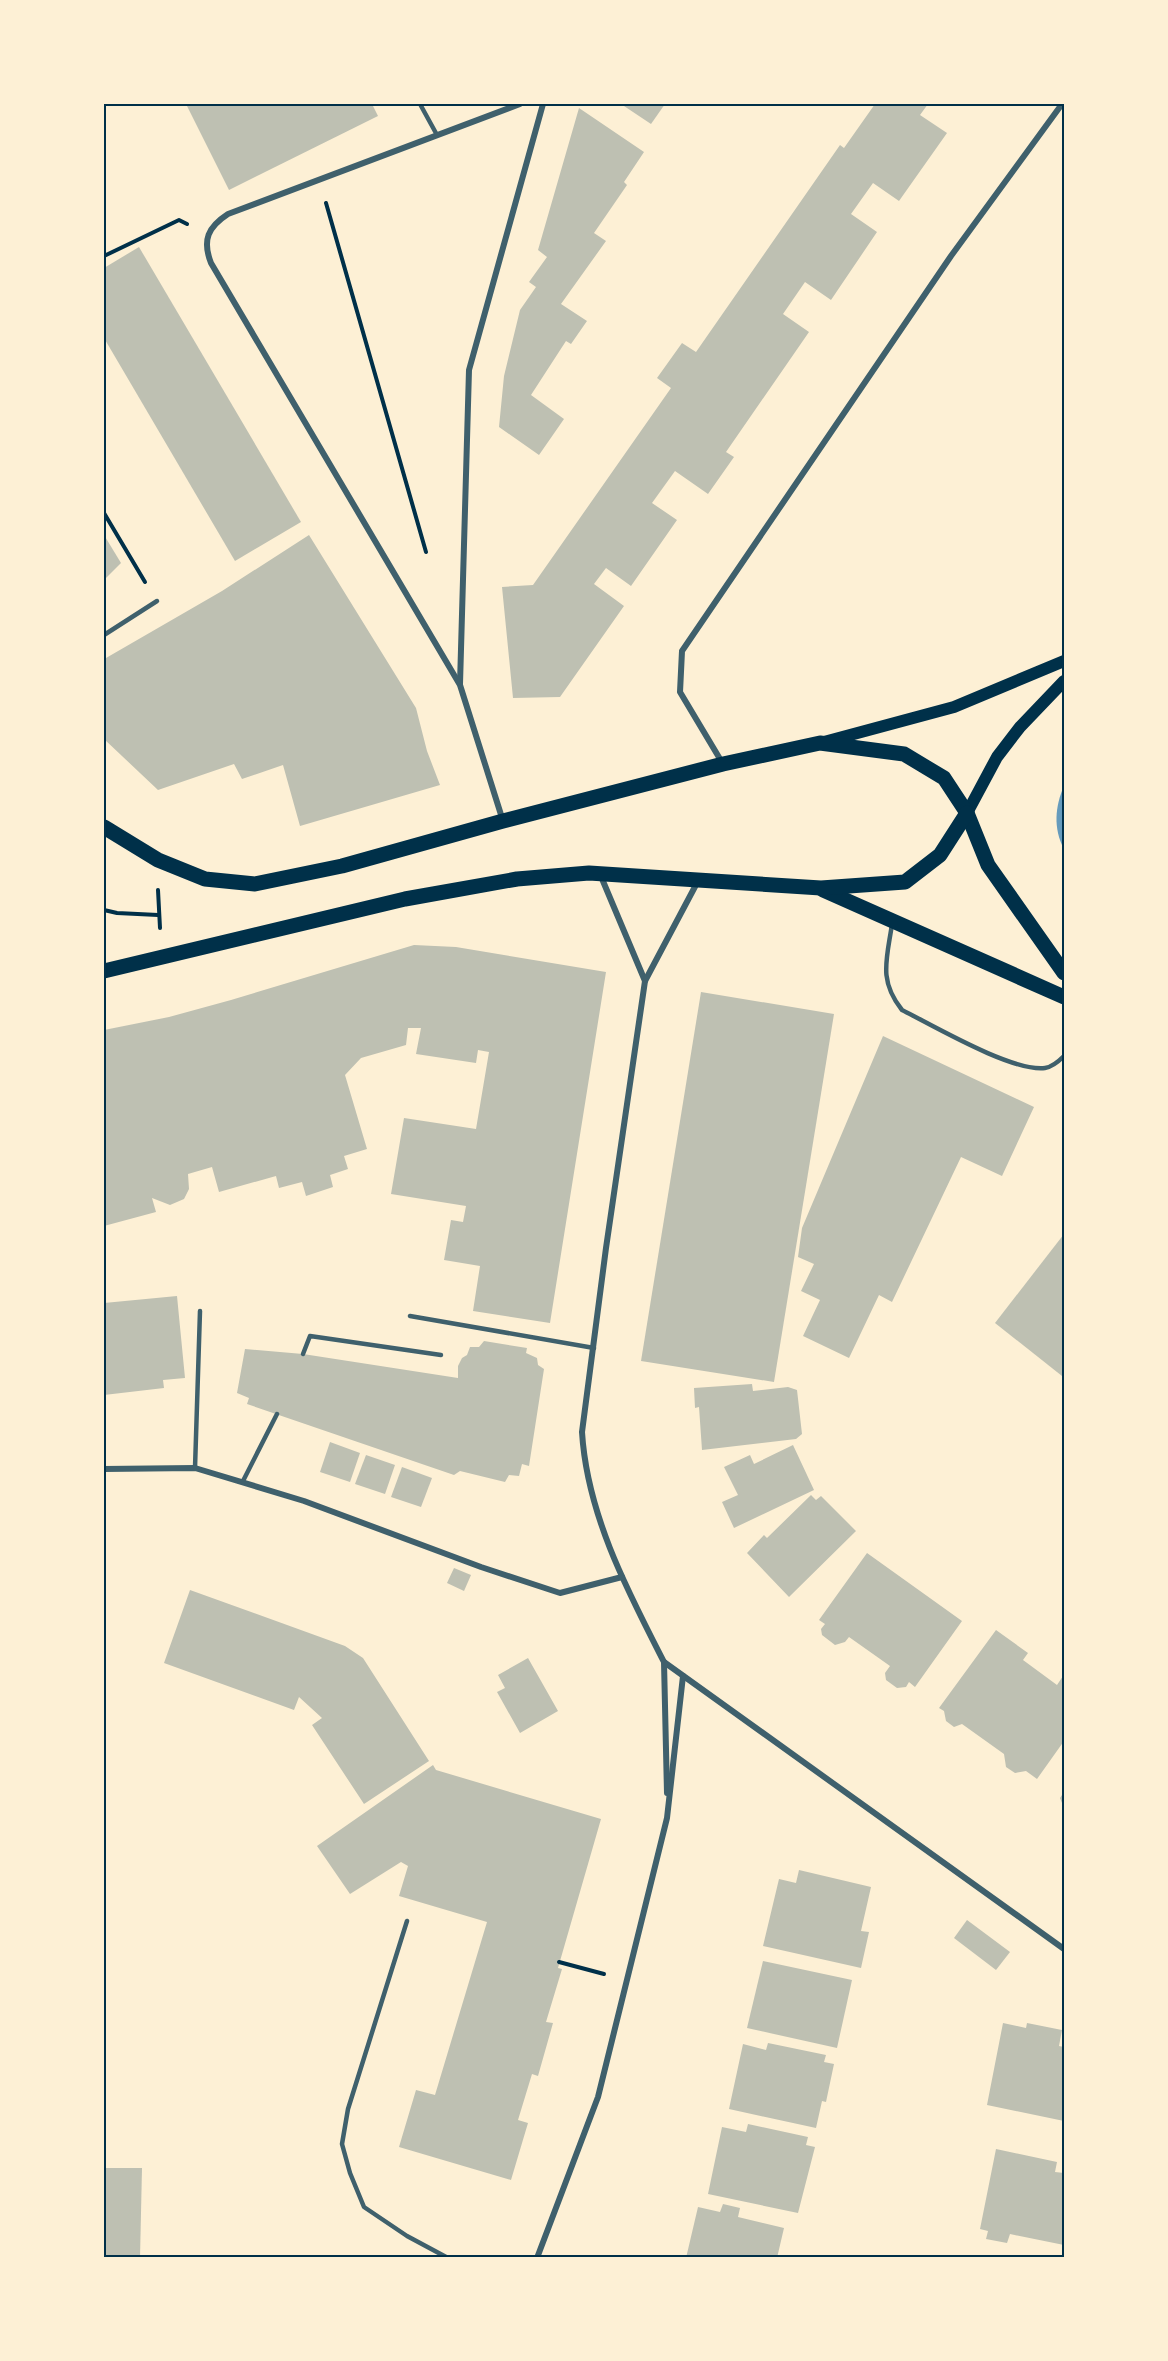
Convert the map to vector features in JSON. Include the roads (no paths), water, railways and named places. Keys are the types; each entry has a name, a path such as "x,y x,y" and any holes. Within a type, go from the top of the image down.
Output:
{"main road":[{"path":"104,827 158,860 205,879 255,884 342,866 503,821 723,764 820,743 954,707 1065,661"},
{"path":"104,971 405,899 517,879 600,874 821,888 905,882 940,855 967,813 997,757 1020,728 1065,681"},
{"path":"820,743 904,754 944,778 967,813 988,865 1065,973"},
{"path":"821,888 892,922 1065,997"}],"street":[{"path":"503,821 460,685 211,263 205,249 216,222 228,214 520,104"},
{"path":"460,685 470,370 543,104"},
{"path":"723,764 680,692 682,651 951,256 1062,104"},
{"path":"600,874 645,981"},
{"path":"698,880 645,981 607,1237 582,1431 584,1461 606,1538 628,1593 664,1662 1065,1949"},
{"path":"104,1469 195,1468 243,1481 304,1501 481,1567 560,1593 622,1577"},
{"path":"664,1662 667,1818"},
{"path":"537,2257 598,2097 667,1818 683,1676"}],"lane":[{"path":"420,104 437,135"},
{"path":"104,635 157,601"},
{"path":"892,922 885,975 892,998 902,1010 1012,1064 1035,1068 1048,1067 1065,1056"},
{"path":"195,1468 200,1311"},
{"path":"410,1316 594,1348"},
{"path":"303,1354 310,1336 441,1355"},
{"path":"243,1481 277,1414"},
{"path":"406,1921 348,2109 342,2144 350,2173 364,2208 407,2236 448,2258"},
{"path":"530,2258 537,2257"}],"water":[{"path":"1064,786 1064,849 1058,834 1056,818"}]}
